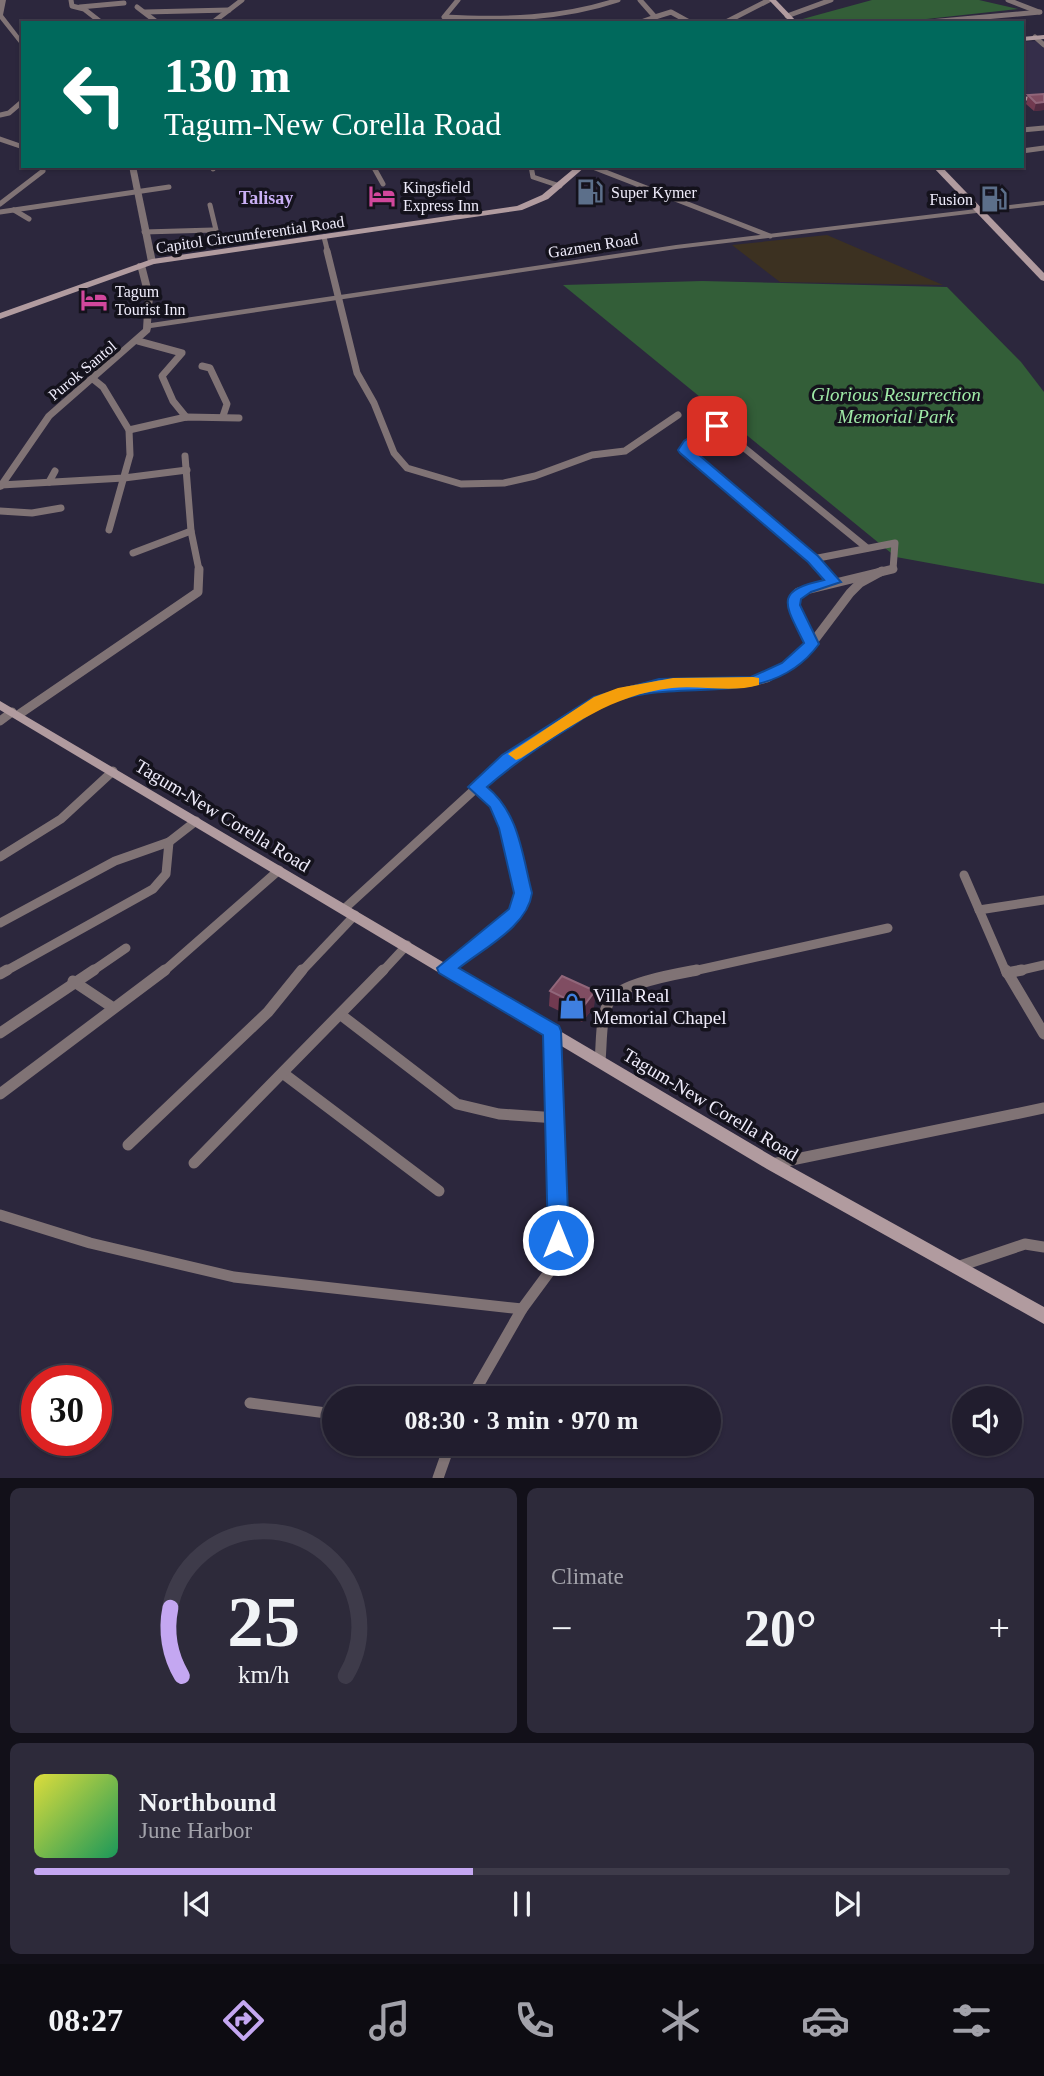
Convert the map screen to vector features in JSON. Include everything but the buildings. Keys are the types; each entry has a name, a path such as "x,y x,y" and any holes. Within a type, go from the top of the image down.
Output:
{"main road":[{"path":"770,0 793,21"},
{"path":"1024,99 1044,97"},
{"name":"Capitol Circumferential Road","path":"0,316 152,262 509,210 537,201 560,186 580,168"},
{"path":"938,168 1044,278"},
{"name":"Tagum-New Corella Road","path":"10,711 772,1164 1044,1317"}],"street":[{"path":"3,0 0,15 21,43"},
{"path":"71,0 72,6 80,7 124,3"},
{"path":"215,21 242,0"},
{"path":"458,0 444,18 497,21 576,14 618,0"},
{"path":"640,0 655,17"},
{"path":"728,21 770,0"},
{"path":"787,16 831,0"},
{"path":"1008,0 1042,14"},
{"path":"80,7 100,21"},
{"path":"137,7 156,21"},
{"path":"145,12 229,10"},
{"path":"644,21 671,12 687,21"},
{"path":"946,21 1042,14"},
{"path":"1040,37 1044,46"},
{"path":"0,115 9,113 21,103"},
{"path":"1024,130 1044,128"},
{"path":"0,139 21,146"},
{"path":"1024,151 1044,148"},
{"path":"132,168 152,262"},
{"path":"374,168 383,184"},
{"path":"531,168 533,177 560,186"},
{"path":"595,168 770,236"},
{"path":"0,204 43,171"},
{"path":"0,212 168,187 166,179"},
{"name":"Gazmen Road","path":"149,326 659,249 1044,203"},
{"path":"144,232 216,232 210,205"},
{"path":"13,210 29,219"},
{"path":"324,237 356,373 374,403 400,462 416,472 475,486 513,482 592,455 625,451 678,415"},
{"path":"141,265 149,296 149,326"},
{"name":"Purok Santol","path":"1,486 50,416 138,341 149,326"},
{"path":"138,341 182,353 162,376 173,401 186,417"},
{"path":"202,366 210,368 228,404 223,416"},
{"path":"93,379 103,387 129,430 130,455 109,530"},
{"path":"129,430 186,417 239,418"},
{"path":"710,420 867,548"},
{"path":"717,426 688,443 685,450 813,559 834,582"},
{"path":"0,721 10,711 195,597 200,586 199,566 191,531 186,456"},
{"path":"1,486 124,478 187,470"},
{"path":"49,482 55,471"},
{"path":"0,511 32,513 61,509"},
{"path":"133,553 191,531"},
{"path":"812,644 792,605 794,597 806,589 893,569 895,543 813,559"},
{"path":"128,1145 268,1012 350,912 476,787 508,759 600,701 659,684 751,682 767,678 787,666 812,644 860,583 882,571"},
{"path":"0,857 61,819 113,771"},
{"path":"446,968 516,914 522,903 523,893 508,828 497,804 476,787"},
{"path":"0,923 115,861 169,842 196,821"},
{"path":"0,974 153,889 166,874 169,842"},
{"path":"0,1094 232,917 279,870"},
{"path":"964,875 1007,973 1044,1034"},
{"path":"979,910 1044,900"},
{"path":"600,1060 604,1016 610,999 625,989 664,977 888,928"},
{"path":"194,1163 284,1074 407,945"},
{"path":"0,1033 126,947"},
{"path":"1007,973 1044,965"},
{"path":"73,981 112,1007"},
{"path":"341,1015 457,1104 499,1114 557,1118"},
{"path":"478,1386 522,1309 550,1272 557,1254 557,1118 552,1031"},
{"path":"284,1074 439,1191"},
{"path":"772,1164 1044,1108"},
{"path":"0,1215 90,1243 234,1277 522,1309"},
{"path":"957,1268 1025,1244 1044,1247"},
{"path":"250,1404 322,1413"},
{"path":"438,1478 446,1456"}],"shaded area":[{"path":"1036,41 1044,48 1044,93 1024,95 1024,42"},
{"path":"827,235 943,285 780,282 732,245"}],"green space":[{"path":"872,0 979,0 1018,9 908,21 799,20"},
{"name":"Glorious Resurrection Memorial Park","path":"702,281 947,287 1021,362 1044,392 1044,584 896,557 563,285"}],"slow traffic":[{"path":"516,754 600,701 624,692 673,683 753,682"}],"place":[{"name":"Super Kymer","path":"590,192"},
{"name":"Kingsfield Express Inn","path":"382,196"},
{"name":"Fusion","path":"994,199"},
{"name":"Tagum Tourist Inn","path":"94,300"},
{"name":"Villa Real Memorial Chapel","path":"572,1006"}],"district":[{"name":"Talisay","path":"266,198"}],"route":[{"path":"558,1240 557,1118 552,1031 446,968 516,914 522,903 523,893 508,828 497,804 476,787 508,759 600,701 659,684 751,682 767,678 804,654 812,644 792,605 794,597 798,592 834,582 813,559 685,450 684,446 717,426"}]}
